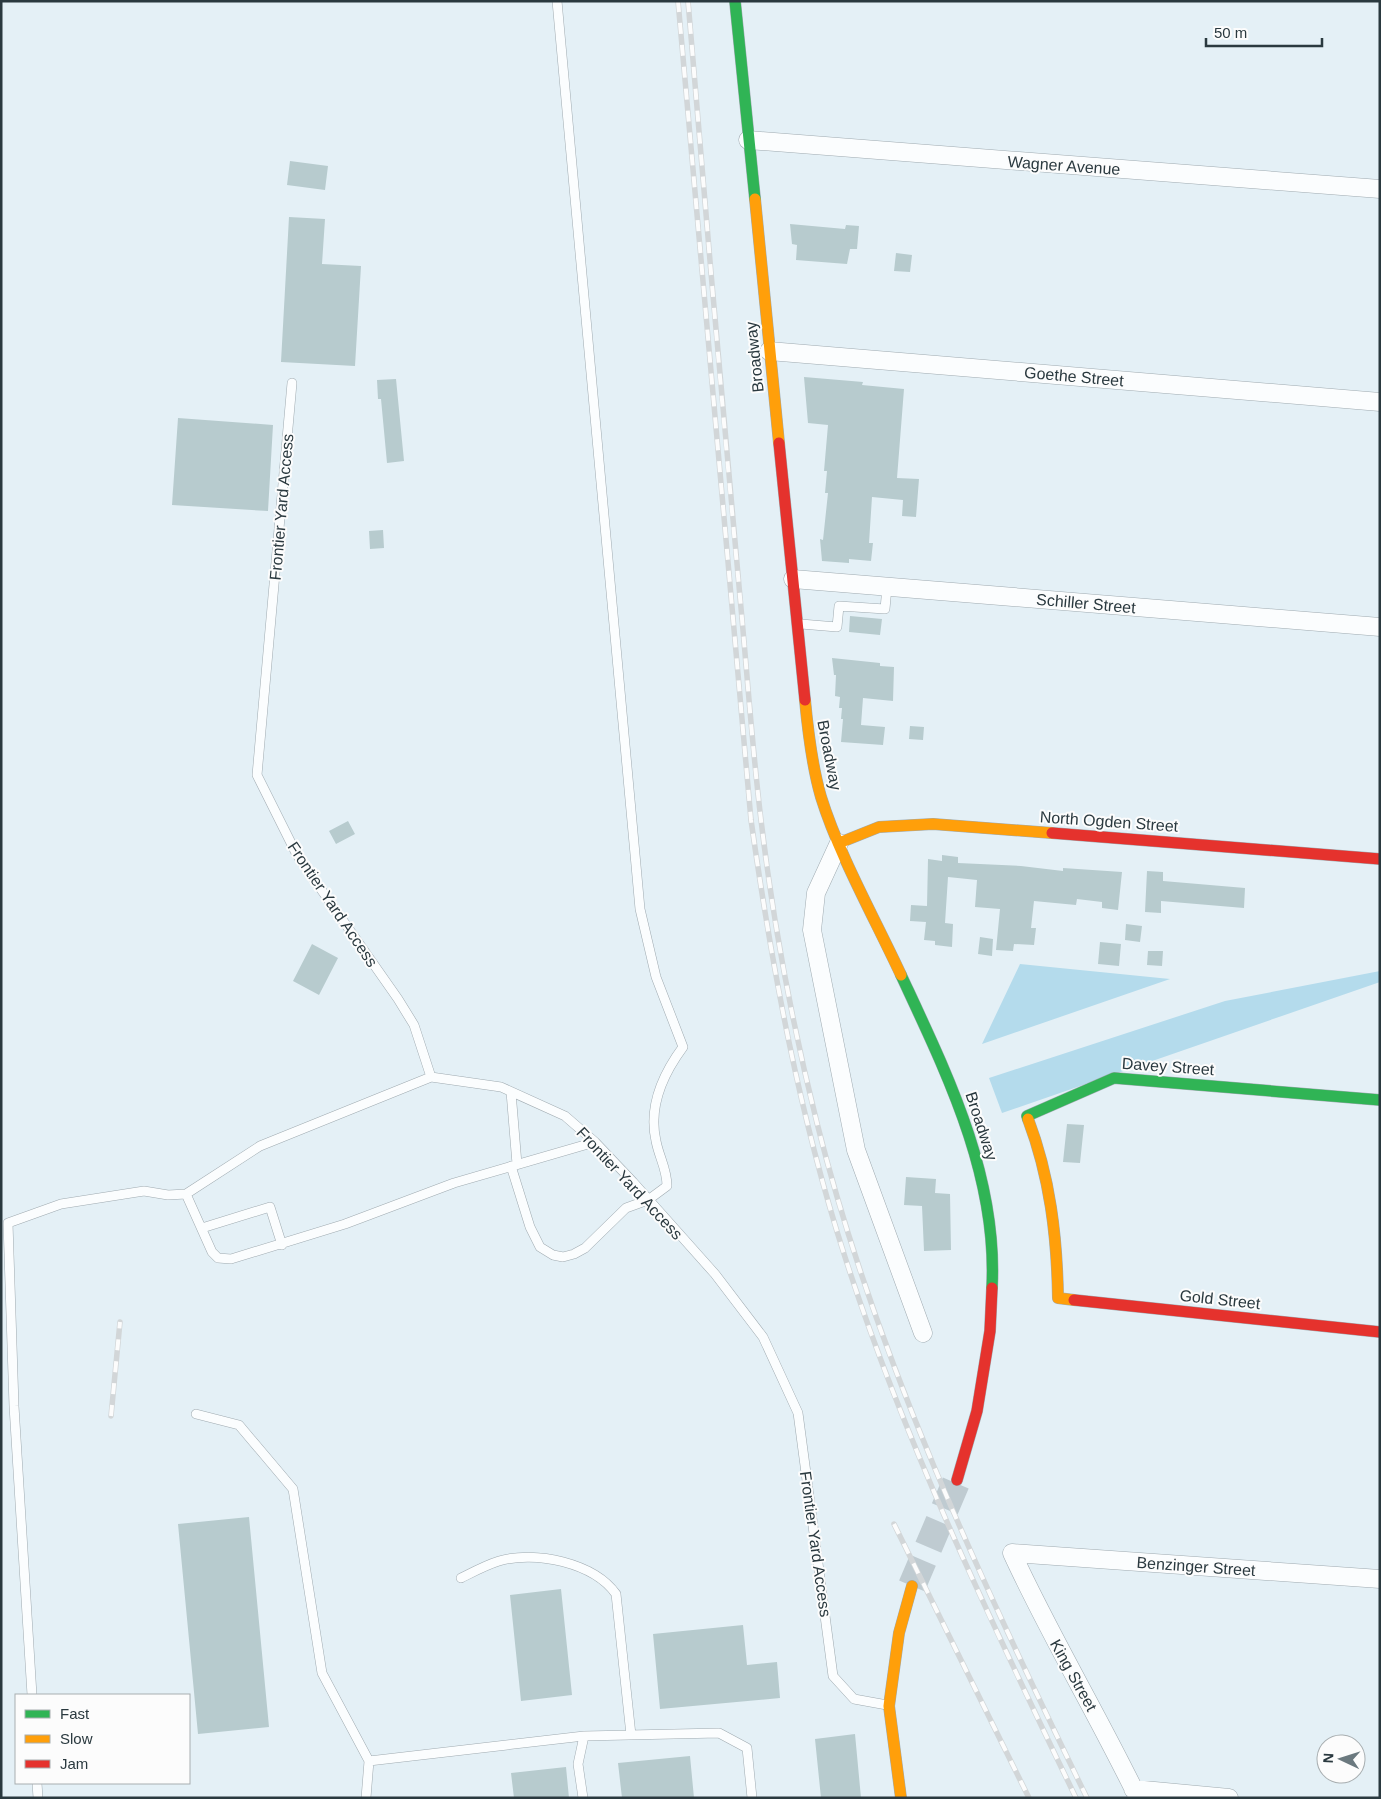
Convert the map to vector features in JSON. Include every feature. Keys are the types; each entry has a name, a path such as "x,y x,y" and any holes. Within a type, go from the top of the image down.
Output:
{"main road":[{"name":"Broadway","path":"735,1 808,732 821,797 839,844 936,1050 965,1118 985,1192 994,1256 990,1331 977,1411 957,1480"},
{"name":"North Ogden Street","path":"839,844 879,827 934,824 1380,859"},
{"name":"Davey Street","path":"1058,1298 1058,1255 1054,1212 1045,1170 1028,1116 1114,1078 1380,1100"},
{"name":"Gold Street","path":"1058,1298 1380,1332"},
{"path":"901,1798 889,1706 898,1633 912,1586"}],"street":[{"name":"Wagner Avenue","path":"748,140 1380,189"},
{"name":"Goethe Street","path":"769,350 1380,402"},
{"name":"Schiller Street","path":"793,579 1380,627"},
{"path":"839,844 816,893 812,930 856,1150 923,1333"},
{"name":"Benzinger Street","path":"1012,1552 1380,1579"},
{"name":"King Street","path":"1012,1552 1038,1609 1136,1794"},
{"path":"1136,1794 1229,1798"}],"lane":[{"path":"511,1092 514,1165 533,1233 540,1247 553,1255 563,1257 585,1248 626,1208 648,1200 667,1186 667,1172 655,1141 654,1108 666,1072 683,1047 656,977 640,909 557,1"},
{"name":"Frontier Yard Access","path":"292,383 256,774 297,855 398,999 414,1025 431,1077 501,1087 565,1116 595,1142 715,1274 757,1330 782,1375 798,1413 833,1676 854,1698 889,1706"},
{"path":"798,624 837,627 839,606 885,609 887,587"},
{"path":"32,1694 14,1406 8,1223 60,1204 144,1192 168,1195 186,1194 260,1146 431,1077"},
{"path":"186,1194 212,1252 218,1258 231,1259 282,1245 345,1224 454,1183 595,1142"},
{"path":"202,1228 270,1207 282,1245"},
{"path":"196,1414 239,1425 293,1489 322,1673 369,1761 366,1798"},
{"path":"461,1578 499,1561 520,1557 570,1565 593,1574 608,1584 616,1594 631,1735"},
{"path":"369,1761 584,1736 719,1733 747,1748 752,1798"},
{"path":"583,1798 578,1764 584,1736"},
{"path":"37,1784 38,1798"}],"shaded area":[{"path":"1020,964 1170,979 982,1044"},
{"path":"1380,971 1380,982 1002,1113 989,1078 1225,1001"}],"building":[{"path":"290,161 328,166 325,190 287,185"},
{"path":"289,217 325,219 322,264 361,266 355,366 281,362"},
{"path":"790,224 845,229 846,225 859,226 857,249 850,249 847,264 796,260 797,245 792,244"},
{"path":"896,253 912,255 910,272 894,271"},
{"path":"804,377 863,382 862,385 904,389 897,478 919,479 916,517 902,516 903,500 872,497 869,543 873,543 871,561 849,559 849,563 822,561 820,539 823,540 828,493 825,493 827,471 824,471 828,425 808,423"},
{"path":"396,379 404,461 387,463 381,399 378,399 377,380"},
{"path":"178,418 273,425 268,511 172,505"},
{"path":"383,530 384,548 370,549 369,531"},
{"path":"850,616 882,619 880,635 849,632"},
{"path":"832,658 880,663 880,666 894,667 893,701 863,698 861,725 885,727 883,745 841,742 842,708 839,708 840,697 835,696 836,675 834,675"},
{"path":"910,726 924,727 923,740 909,739"},
{"path":"348,821 355,834 336,844 329,831"},
{"path":"942,855 958,857 958,863 1021,866 1063,871 1063,868 1122,872 1118,910 1102,908 1102,902 1077,899 1076,905 1034,901 1031,928 1036,928 1034,945 1014,944 1013,951 996,950 1000,909 975,907 977,880 948,877 945,923 953,924 952,947 935,945 935,941 924,940 926,922 910,921 911,905 927,906 928,859 942,861"},
{"path":"1147,871 1163,872 1163,881 1245,888 1244,908 1161,901 1161,913 1145,912"},
{"path":"1126,924 1142,926 1140,942 1125,940"},
{"path":"980,937 993,939 992,956 978,954"},
{"path":"1100,942 1121,944 1119,966 1098,964"},
{"path":"312,944 338,958 319,995 293,981"},
{"path":"1148,951 1163,951 1162,966 1147,965"},
{"path":"1067,1124 1084,1125 1080,1163 1063,1162"},
{"path":"906,1177 936,1179 935,1193 950,1194 951,1250 924,1251 922,1206 904,1205"},
{"path":"249,1517 269,1727 198,1734 178,1524"},
{"path":"561,1589 572,1695 521,1701 510,1595"},
{"path":"743,1625 747,1665 777,1662 780,1698 660,1709 653,1634"},
{"path":"855,1734 861,1798 821,1798 815,1739"},
{"path":"690,1756 694,1798 622,1798 618,1763"},
{"path":"566,1767 569,1798 514,1798 511,1773"}],"tunnel":[{"path":"912,1586 957,1480"}],"railway":[{"path":"678,1 751,820 768,931 801,1095 814,1149 845,1257 894,1396 981,1598 1076,1798"},
{"path":"688,1 752,736 777,934 799,1048 841,1211 900,1383 934,1467 1008,1634 1087,1798"},
{"path":"111,1416 120,1322"},
{"path":"894,1524 1029,1798"}],"traffic: fast":[{"path":"735,1 755,199"},
{"path":"901,975 952,1088 978,1166 987,1206 992,1246 992,1288"},
{"path":"1028,1119 1027,1116 1114,1078 1380,1100"}],"traffic: slow":[{"path":"755,199 779,443"},
{"path":"805,700 809,737 821,797 847,864 901,975"},
{"path":"839,843 879,827 933,824 1052,833"},
{"path":"1028,1119 1042,1163 1051,1207 1056,1252 1058,1298 1074,1300"},
{"path":"901,1798 889,1706 899,1633 912,1586"}],"traffic: jam":[{"path":"779,443 805,700"},
{"path":"1052,833 1380,859"},
{"path":"957,1480 977,1411 990,1331 992,1288"},
{"path":"1074,1300 1380,1332"}]}
